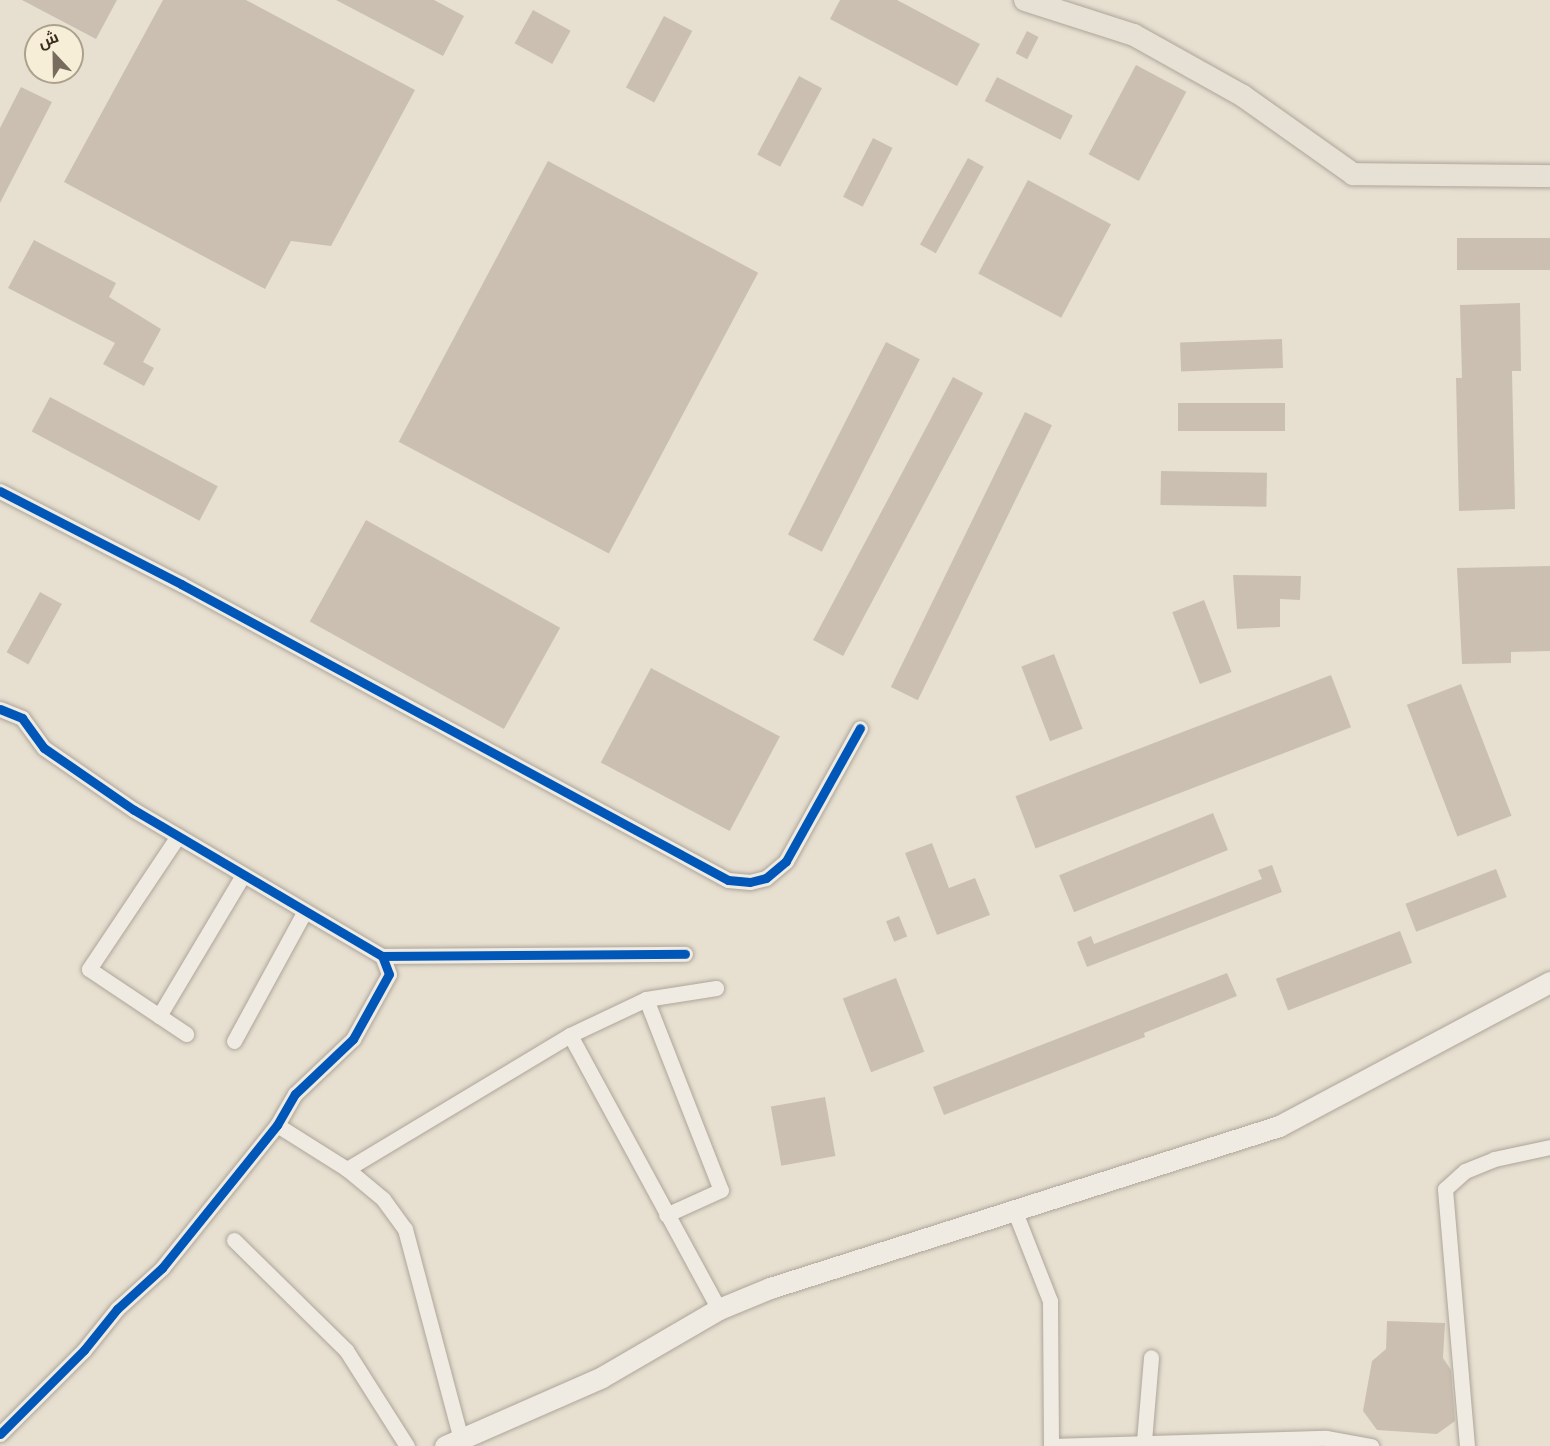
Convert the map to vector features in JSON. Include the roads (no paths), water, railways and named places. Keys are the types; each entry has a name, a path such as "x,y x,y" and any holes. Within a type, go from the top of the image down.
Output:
{"main road":[{"path":"1025,0 1134,35 1244,96 1353,174 1550,176"},
{"path":"453,1443 602,1377 719,1309 770,1288 1279,1126 1550,982"}],"street":[{"path":"0,491 181,584 728,880 750,882 766,878 786,861 860,728"},
{"path":"0,709 22,718 44,748 178,836 382,956 685,954"},
{"path":"178,836 89,969 186,1034"},
{"path":"159,1016 243,875"},
{"path":"234,1041 305,911"},
{"path":"0,1434 77,1358 117,1309 162,1268 277,1125 295,1094 363,1025 389,974 382,956"},
{"path":"347,1169 570,1035 646,999 716,988"},
{"path":"646,999 722,1190 666,1215"},
{"path":"570,1035 719,1309"},
{"path":"277,1125 347,1169 383,1199 405,1229 453,1443"},
{"path":"1467,1446 1445,1189 1465,1170 1494,1159 1550,1147"},
{"path":"1014,1212 1050,1301 1051,1446 1144,1441 1326,1438 1371,1446"},
{"path":"234,1240 346,1350 407,1446"},
{"path":"1144,1441 1151,1357"}]}
